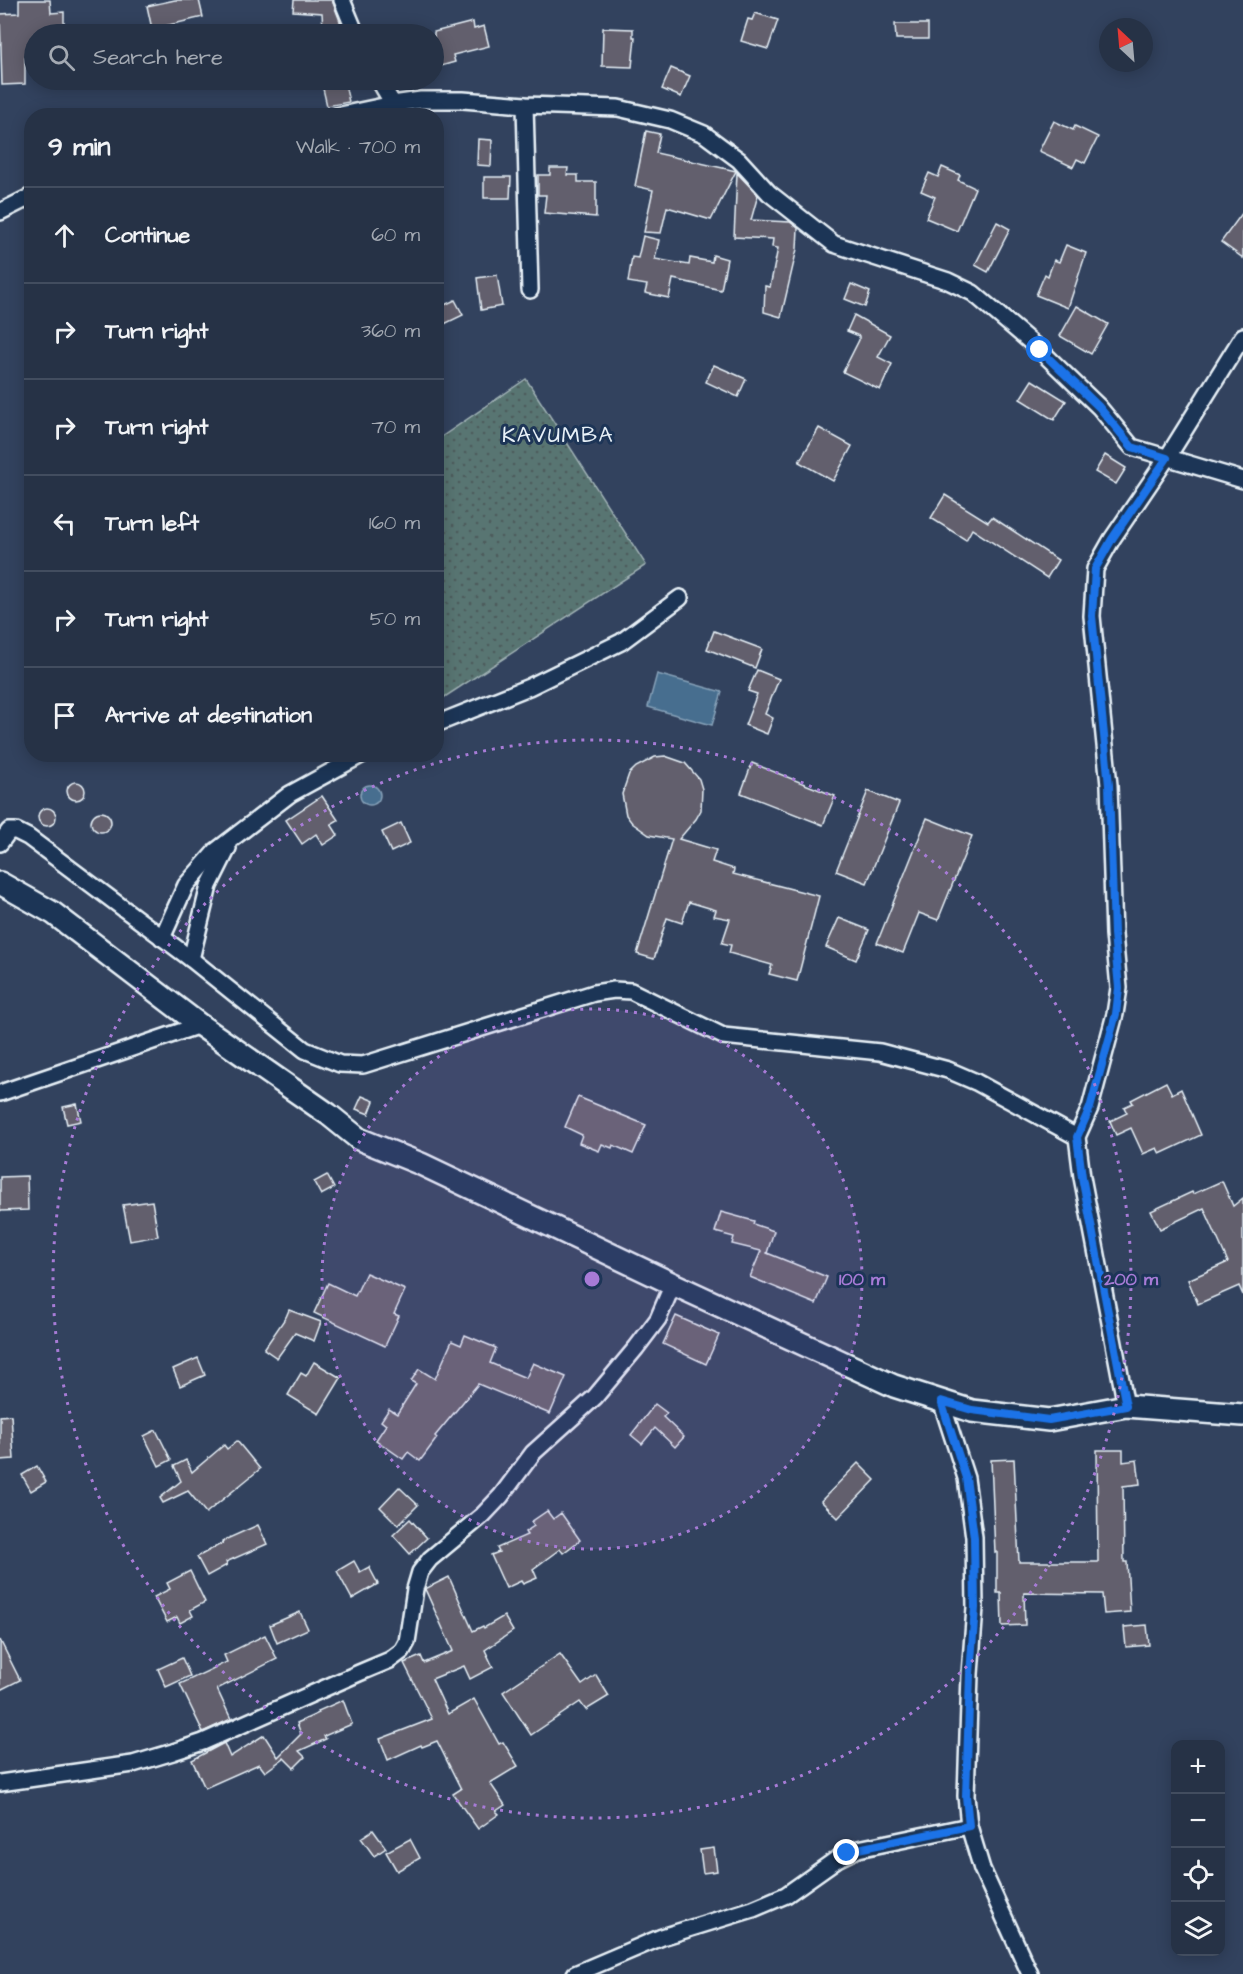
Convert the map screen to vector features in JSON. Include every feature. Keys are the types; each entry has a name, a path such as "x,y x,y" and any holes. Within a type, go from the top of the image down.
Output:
{"street":[{"path":"342,0 352,24"},
{"path":"385,90 393,104"},
{"path":"374,108 421,100 618,108 670,120 704,134 739,160 769,193 834,244 948,281 973,293 1040,350 1099,407 1132,447 1243,480"},
{"path":"525,105 530,290"},
{"path":"0,212 24,200"},
{"path":"1126,1406 1082,1177 1077,1137 1090,1108 1116,1014 1119,988 1114,934 1109,785 1092,616 1095,569 1243,336"},
{"path":"444,721 530,687 621,642 680,598"},
{"path":"162,938 186,885 216,851 290,794 348,762"},
{"path":"0,843 9,831 16,831 28,837 191,959 304,1050 340,1064 363,1065 594,993 614,990 631,991 723,1036 880,1052 948,1070 976,1082 1077,1137"},
{"path":"191,959 209,886 234,835"},
{"path":"0,883 53,913 200,1025 328,1114 359,1139 421,1164 894,1386 972,1410 1049,1420 1126,1406 1243,1415"},
{"path":"0,1093 200,1025"},
{"path":"0,1783 124,1766 173,1752 203,1742 390,1659 402,1651 407,1642 415,1589 420,1572 430,1559 483,1515 501,1496 533,1453 595,1397 657,1319 673,1284"},
{"path":"941,1401 966,1478 974,1537 975,1608 970,1674 966,1796 969,1826 982,1869 1030,1974"},
{"path":"575,1974 662,1937 753,1909 786,1895 837,1859 858,1849 969,1826"}],"green space":[{"path":"526,379 646,565 444,697 444,435"}],"water":[{"path":"657,674 722,692 712,725 648,707"},
{"path":"370,785 377,788 380,795 377,802 370,805 363,802 360,795 363,788"}],"building":[{"path":"19,0 50,0 51,13 64,12 64,24 24,24 24,84 2,85 0,14 19,13"},
{"path":"175,0 199,0 203,17 173,24 151,24 147,6"},
{"path":"294,0 332,0 340,24 323,24 322,13 293,11"},
{"path":"755,13 778,20 768,49 741,41 748,19 752,20"},
{"path":"473,22 474,29 484,26 489,46 453,55 455,62 444,65 444,29"},
{"path":"895,24 928,24 928,39 896,39"},
{"path":"603,28 633,29 633,37 635,37 632,67 602,66"},
{"path":"671,68 690,76 681,97 662,89"},
{"path":"323,90 346,90 349,102 327,106"},
{"path":"1054,121 1073,130 1075,126 1098,137 1085,163 1077,159 1073,167 1039,151"},
{"path":"646,131 660,134 656,153 736,171 711,220 667,207 661,233 644,232 653,190 635,186"},
{"path":"478,139 492,140 491,166 477,165"},
{"path":"942,167 960,175 958,180 975,188 957,231 926,218 935,197 921,191 929,173 938,177"},
{"path":"550,168 568,168 567,175 578,175 578,182 596,182 596,217 544,213 546,195 538,195 538,175 550,175"},
{"path":"737,173 758,195 751,220 790,222 798,228 797,249 781,317 764,312 765,286 770,287 778,248 772,247 773,239 734,237"},
{"path":"484,177 511,177 510,198 484,198"},
{"path":"1243,212 1243,258 1221,242"},
{"path":"997,222 1010,229 988,272 975,265"},
{"path":"643,236 659,240 655,259 689,265 690,258 712,262 713,255 727,259 721,290 673,279 669,298 645,293 647,285 628,282 632,257 638,258"},
{"path":"1066,245 1086,253 1068,308 1036,295 1045,274 1048,276 1054,260 1059,262"},
{"path":"497,275 502,306 481,310 477,278"},
{"path":"851,284 870,292 865,307 845,299"},
{"path":"455,300 463,315 444,324 444,305"},
{"path":"1077,306 1108,324 1091,354 1060,336"},
{"path":"854,315 890,335 878,357 892,364 880,390 843,372 859,340 859,336 847,331"},
{"path":"714,365 746,379 738,397 706,382"},
{"path":"1032,380 1066,401 1054,420 1020,399"},
{"path":"819,428 852,446 833,481 799,462"},
{"path":"1105,455 1126,468 1116,484 1095,472"},
{"path":"945,495 988,522 992,517 1058,560 1047,578 972,529 966,540 931,518"},
{"path":"714,631 762,649 755,668 707,649"},
{"path":"757,670 779,679 765,714 773,718 767,734 745,725 757,694 748,691"},
{"path":"665,756 685,763 699,779 702,789 701,810 679,839 716,850 712,862 734,869 733,874 819,896 797,981 769,974 772,965 729,953 731,945 722,943 730,919 714,916 716,910 689,902 682,923 667,918 654,959 637,954 672,839 649,835 632,823 626,815 622,794 629,774 636,767 655,757"},
{"path":"752,763 835,796 823,825 741,793"},
{"path":"76,782 82,785 85,791 82,797 76,800 70,797 67,791 70,785"},
{"path":"868,791 899,803 867,883 836,871"},
{"path":"322,796 338,820 331,824 338,835 323,845 316,834 302,844 286,820"},
{"path":"47,808 53,811 56,817 53,823 47,826 41,823 38,817 41,811"},
{"path":"97,812 105,812 111,818 111,826 105,832 97,832 91,826 91,818"},
{"path":"927,818 972,836 938,920 919,913 903,953 877,943"},
{"path":"401,823 410,843 391,852 382,832"},
{"path":"839,918 869,930 856,960 826,947"},
{"path":"1166,1082 1172,1094 1181,1089 1201,1135 1160,1154 1157,1148 1143,1154 1131,1128 1116,1135 1110,1121 1127,1113 1124,1107 1133,1103 1131,1100"},
{"path":"362,1096 374,1101 369,1114 356,1109"},
{"path":"578,1097 646,1125 633,1154 613,1145 612,1148 602,1144 599,1151 579,1143 582,1135 565,1127"},
{"path":"77,1104 81,1121 67,1124 63,1107"},
{"path":"327,1175 334,1188 321,1195 314,1182"},
{"path":"27,1176 28,1210 0,1211 0,1177"},
{"path":"1222,1181 1233,1206 1243,1198 1243,1295 1239,1286 1198,1304 1188,1280 1228,1262 1204,1208 1160,1229 1151,1211"},
{"path":"152,1201 158,1236 130,1241 123,1205"},
{"path":"721,1212 754,1221 753,1224 774,1231 767,1253 827,1277 816,1304 750,1277 761,1251 732,1244 734,1237 715,1232"},
{"path":"366,1273 405,1290 394,1314 399,1316 385,1346 314,1313 328,1283 355,1296"},
{"path":"289,1310 321,1322 314,1341 295,1333 277,1358 264,1349"},
{"path":"676,1316 719,1335 706,1364 663,1344"},
{"path":"465,1335 496,1348 490,1363 526,1378 533,1363 566,1377 550,1414 478,1384 435,1436 437,1438 420,1461 408,1452 403,1459 376,1440 386,1425 381,1421 389,1409 397,1414 416,1384 411,1381 419,1369 435,1379 452,1341 461,1345"},
{"path":"198,1358 205,1375 180,1386 173,1369"},
{"path":"314,1362 341,1378 319,1414 288,1395 301,1373 306,1376"},
{"path":"655,1404 667,1413 663,1417 684,1437 675,1447 655,1428 642,1444 631,1435"},
{"path":"11,1415 14,1459 0,1460 0,1416"},
{"path":"156,1430 171,1460 159,1466 144,1436"},
{"path":"237,1441 260,1469 206,1513 188,1491 163,1503 160,1498 181,1481 174,1466 186,1460 192,1472 224,1445 227,1449"},
{"path":"1097,1450 1123,1450 1123,1462 1137,1460 1140,1484 1123,1486 1124,1562 1127,1562 1130,1612 1104,1614 1102,1594 1024,1593 1025,1625 1002,1626 1001,1593 997,1593 997,1551 995,1552 991,1460 1014,1459 1019,1562 1098,1562"},
{"path":"858,1463 875,1480 838,1518 821,1501"},
{"path":"37,1466 46,1482 31,1491 22,1475"},
{"path":"399,1487 418,1505 398,1525 380,1507"},
{"path":"547,1511 553,1519 561,1513 580,1540 563,1553 560,1549 533,1569 537,1578 523,1584 521,1581 506,1588 491,1555 499,1552 497,1548 527,1535 525,1532 534,1526 531,1522"},
{"path":"410,1519 427,1538 410,1554 393,1535"},
{"path":"258,1525 267,1544 226,1562 227,1565 207,1576 197,1557 223,1543 222,1541"},
{"path":"354,1561 360,1572 369,1567 378,1584 352,1599 337,1571"},
{"path":"190,1571 205,1602 190,1610 193,1616 180,1623 177,1617 167,1622 154,1597 170,1589 167,1583"},
{"path":"449,1577 473,1631 483,1626 484,1628 504,1616 513,1631 485,1650 493,1667 470,1679 464,1666 432,1679 448,1714 474,1699 499,1744 503,1742 518,1766 490,1783 505,1805 496,1811 499,1814 478,1829 453,1794 461,1789 437,1741 422,1747 421,1745 388,1760 380,1739 432,1719 404,1663 421,1656 424,1663 453,1651 425,1589"},
{"path":"300,1612 308,1629 277,1643 270,1625"},
{"path":"1147,1625 1149,1645 1126,1647 1124,1627"},
{"path":"265,1635 277,1659 217,1689 231,1719 203,1732 180,1684 227,1662 224,1655"},
{"path":"0,1640 20,1680 0,1690"},
{"path":"560,1654 582,1685 596,1675 609,1696 586,1710 580,1702 531,1735 503,1692"},
{"path":"182,1658 190,1676 166,1687 158,1669"},
{"path":"343,1700 352,1724 324,1736 326,1739 299,1751 305,1757 294,1768 284,1758 265,1772 259,1764 205,1788 192,1760 224,1743 230,1757 264,1735 278,1757 301,1734 297,1723"},
{"path":"373,1830 386,1848 374,1856 361,1838"},
{"path":"410,1839 420,1858 397,1871 386,1852"},
{"path":"714,1848 717,1871 703,1873 700,1850"}],"district":[{"name":"KAVUMBA","path":"558,435"}],"route":[{"path":"847,1853 969,1826 966,1796 970,1674 975,1608 974,1537 966,1478 941,1401 972,1410 1049,1420 1126,1406 1082,1177 1077,1137 1090,1108 1116,1014 1119,988 1114,934 1109,785 1092,616 1095,569 1112,539 1167,458 1132,447 1099,407 1040,350"}]}
